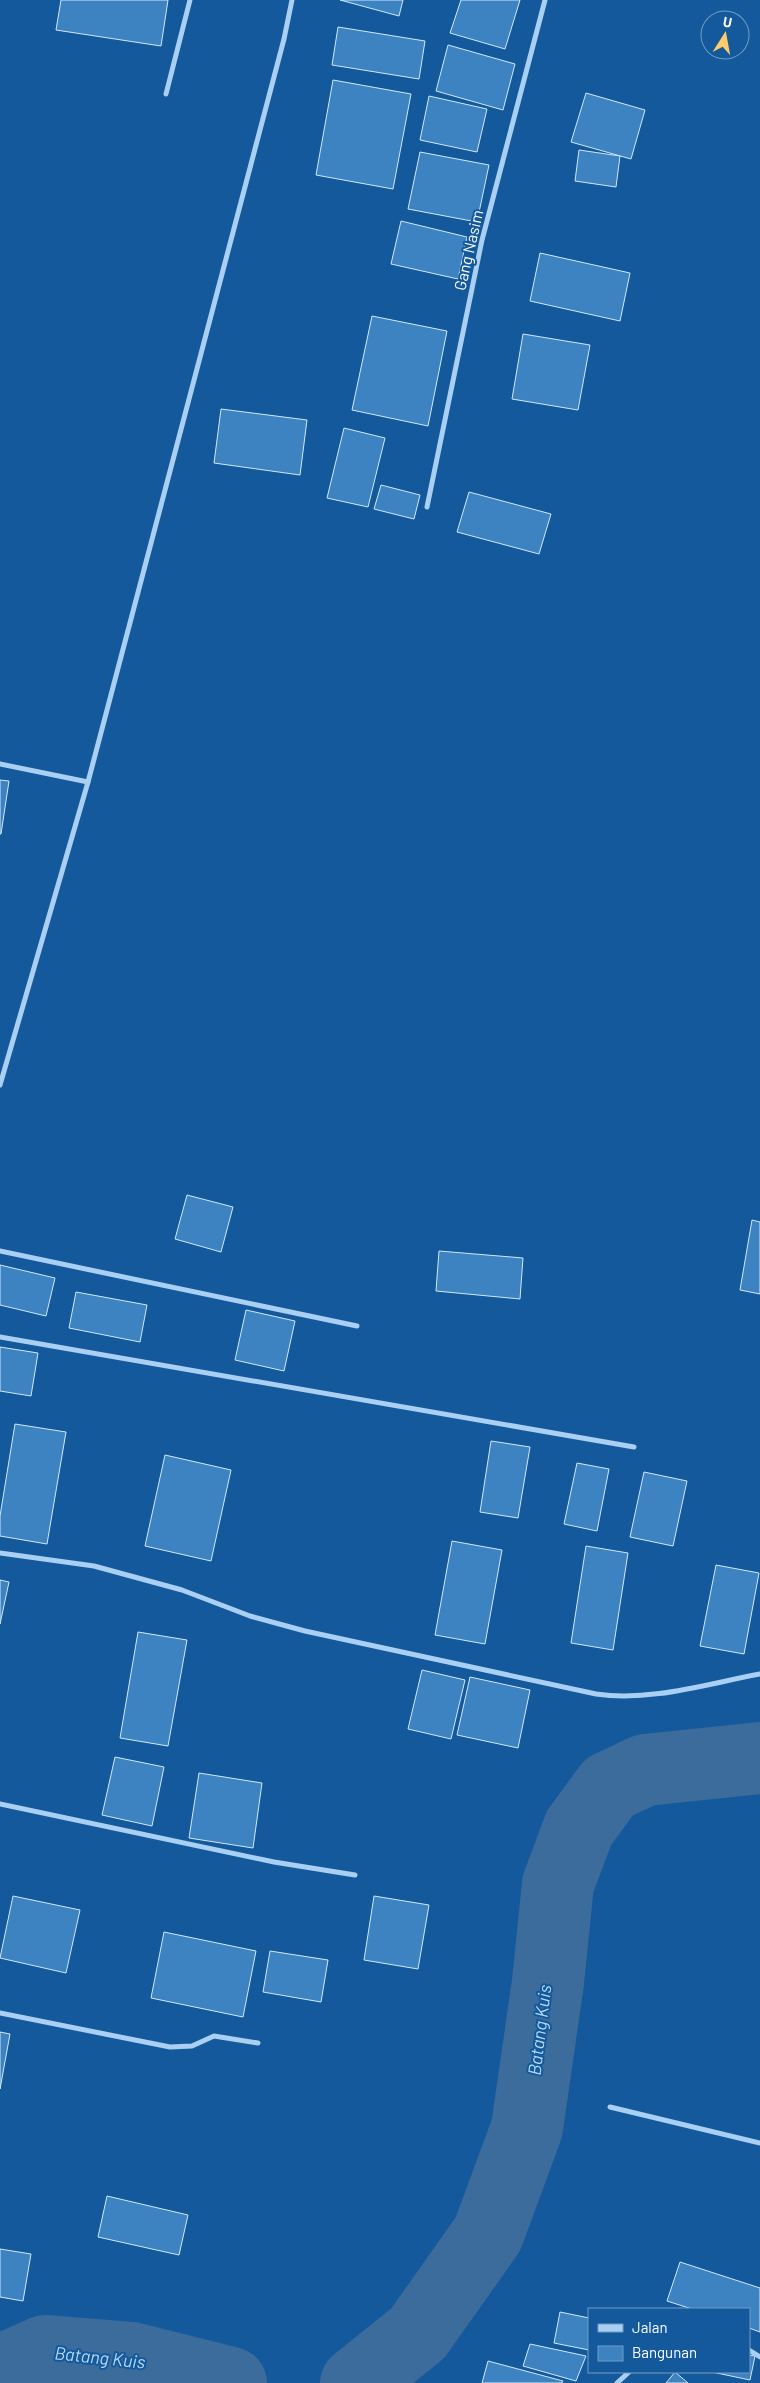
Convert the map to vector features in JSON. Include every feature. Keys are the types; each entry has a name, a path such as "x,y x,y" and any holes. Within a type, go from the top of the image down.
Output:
{"street":[{"path":"166,94 190,0"},
{"path":"0,1085 88,782 279,58 292,0"},
{"name":"Gang Nasim","path":"427,508 482,240 545,0"},
{"path":"0,764 88,782"},
{"path":"0,1251 358,1326"},
{"path":"0,1336 634,1447"},
{"path":"0,1553 94,1566 182,1590 250,1616 305,1631 621,1698 648,1696 760,1674"},
{"path":"0,1804 274,1862 355,1875"},
{"path":"0,2013 170,2047 192,2046 214,2036 258,2043"},
{"path":"610,2107 760,2144"},
{"path":"618,2383 628,2373"}],"building":[{"path":"61,0 168,0 161,46 56,30"},
{"path":"340,0 403,0 399,16"},
{"path":"461,0 520,0 505,49 450,33"},
{"path":"338,27 425,41 419,79 332,65"},
{"path":"448,45 515,64 503,110 436,91"},
{"path":"333,80 411,94 393,189 316,175"},
{"path":"586,93 645,110 631,159 571,142"},
{"path":"429,96 487,109 477,152 420,140"},
{"path":"579,150 620,156 616,187 575,181"},
{"path":"420,152 489,165 477,222 408,209"},
{"path":"401,221 467,237 458,279 391,264"},
{"path":"540,253 630,273 620,321 530,301"},
{"path":"372,316 447,331 428,426 352,410"},
{"path":"523,334 590,345 578,410 512,399"},
{"path":"221,409 307,420 300,475 214,463"},
{"path":"344,428 385,438 368,507 327,498"},
{"path":"381,485 420,495 414,519 374,509"},
{"path":"469,492 551,514 539,554 457,532"},
{"path":"0,780 9,781 1,834 0,834"},
{"path":"187,1195 233,1207 221,1252 175,1239"},
{"path":"752,1220 760,1222 760,1294 740,1290"},
{"path":"439,1251 523,1258 520,1299 436,1291"},
{"path":"0,1265 55,1278 46,1316 0,1305"},
{"path":"76,1292 147,1305 140,1342 69,1328"},
{"path":"246,1310 295,1321 284,1371 235,1360"},
{"path":"0,1347 38,1353 31,1396 0,1391"},
{"path":"15,1424 66,1432 47,1544 0,1536 0,1516"},
{"path":"491,1441 530,1447 518,1518 480,1512"},
{"path":"165,1455 231,1470 211,1561 145,1546"},
{"path":"577,1463 609,1469 597,1531 564,1524"},
{"path":"644,1472 687,1481 673,1546 630,1537"},
{"path":"452,1541 502,1550 485,1644 435,1635"},
{"path":"586,1546 628,1553 613,1650 571,1643"},
{"path":"716,1565 759,1573 744,1654 700,1646"},
{"path":"0,1580 9,1582 0,1624"},
{"path":"138,1632 187,1640 168,1746 120,1738"},
{"path":"422,1670 465,1680 451,1739 408,1729"},
{"path":"470,1677 530,1690 518,1748 457,1735"},
{"path":"115,1757 164,1767 152,1826 102,1815"},
{"path":"199,1773 262,1783 253,1848 189,1838"},
{"path":"13,1896 80,1910 66,1973 0,1958"},
{"path":"374,1896 429,1905 418,1969 364,1960"},
{"path":"164,1932 256,1951 243,2017 151,1998"},
{"path":"270,1951 328,1960 321,2002 263,1992"},
{"path":"0,2032 10,2034 0,2089"},
{"path":"107,2196 188,2215 179,2255 98,2237"},
{"path":"0,2249 31,2254 23,2301 0,2297"},
{"path":"680,2262 760,2288 760,2332 750,2328 750,2308 689,2308 667,2301"},
{"path":"560,2312 588,2318 588,2350 554,2343"},
{"path":"530,2344 586,2356 576,2381 523,2366"},
{"path":"750,2355 755,2356 750,2380 717,2373 750,2373"},
{"path":"488,2361 563,2381 562,2383 482,2383"},
{"path":"676,2373 688,2383 666,2383"}],"waterway":[{"name":"Batang Kuis","path":"356,2383 418,2333 488,2234 527,2128 548,1982 558,1884 579,1828 609,1787 645,1770 760,1758"},
{"name":"Batang Kuis","path":"0,2371 45,2351 131,2358 231,2383"}]}
